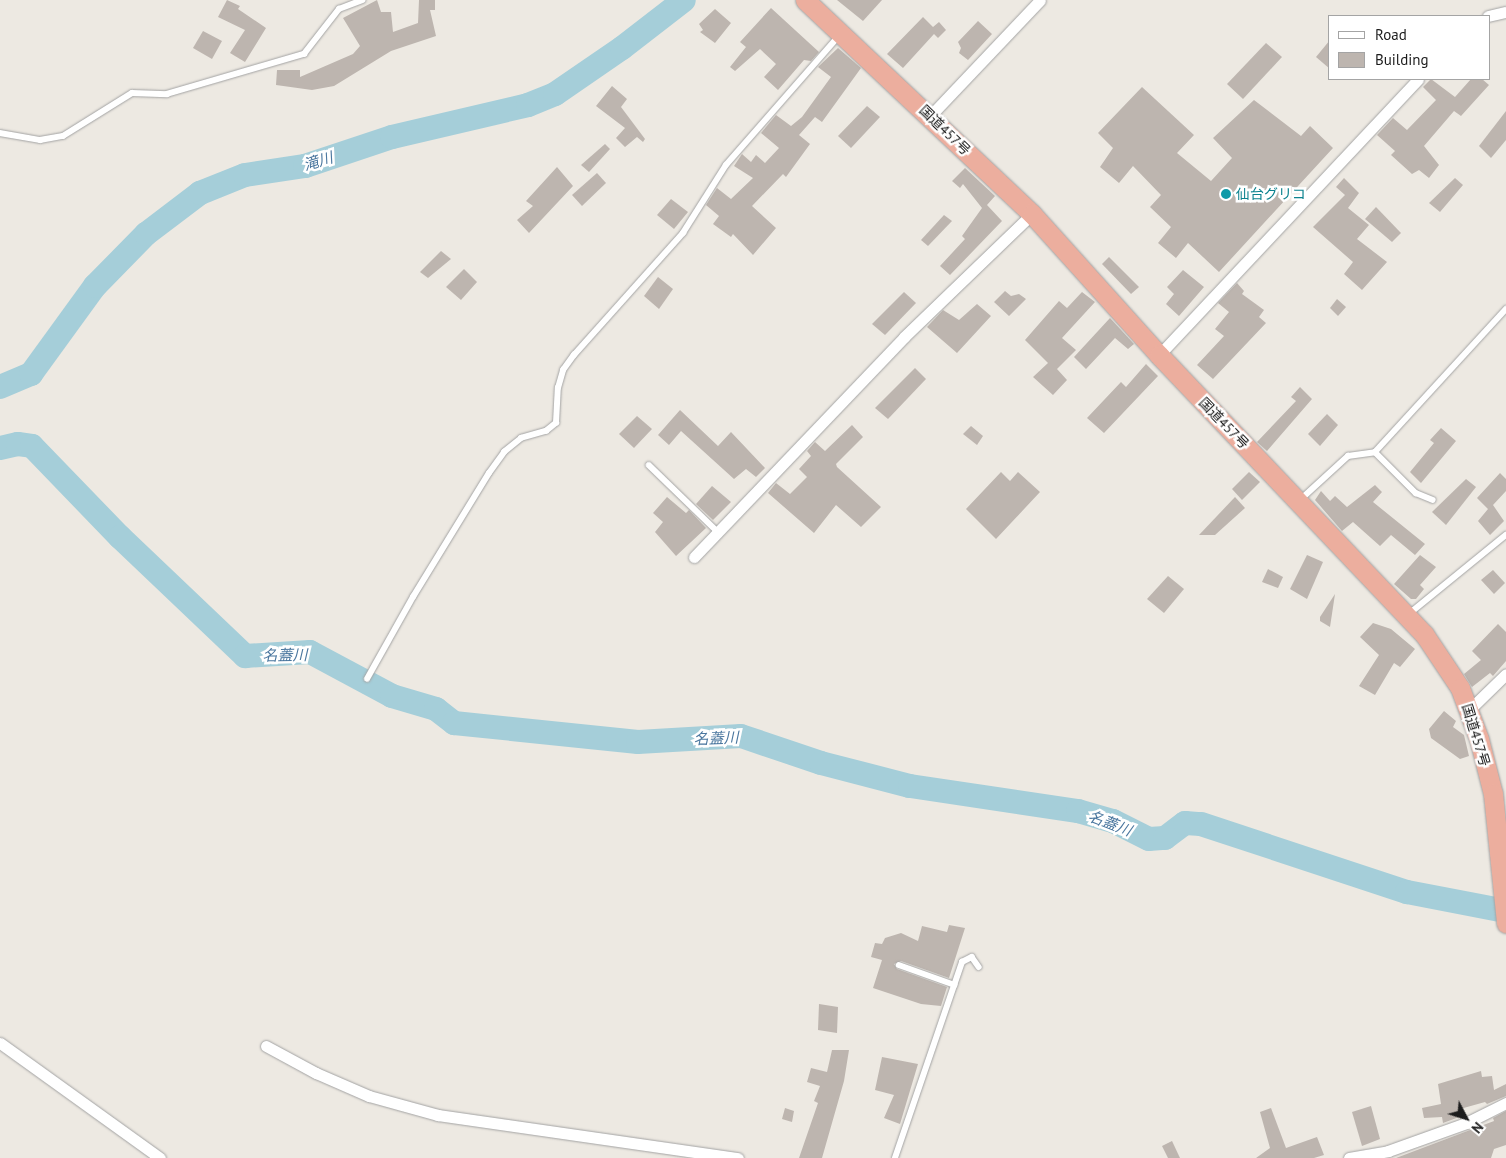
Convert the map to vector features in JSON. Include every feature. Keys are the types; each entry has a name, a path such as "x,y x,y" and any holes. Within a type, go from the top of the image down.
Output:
{"highway":[{"name":"国道457号","path":"805,0 931,116 1032,214 1159,355 1424,634 1470,710 1502,829 1500,877 1506,923"}],"street":[{"path":"931,116 1040,0"},
{"path":"1491,15 1506,12"},
{"path":"1159,355 1417,80"},
{"path":"694,557 717,530 904,337 1032,214"},
{"path":"1470,710 1506,674"},
{"path":"0,1043 153,1156"},
{"path":"266,1046 316,1074 369,1096 438,1115 504,1127 738,1158"},
{"path":"1349,1158 1397,1148 1466,1123 1506,1103"}],"lane":[{"path":"0,133 40,140 62,136 132,93 167,94 304,54 340,9 362,0"},
{"path":"367,679 412,597 489,472 504,452 521,438 546,431 556,423 558,388 563,370 574,355 673,244 726,165 842,33"},
{"path":"1298,501 1348,456 1375,452 1506,310"},
{"path":"1375,452 1416,493 1433,500"},
{"path":"649,465 717,530"},
{"path":"1407,616 1506,535"},
{"path":"895,1158 962,962 972,957 979,967"},
{"path":"899,965 955,985"}],"building":[{"path":"227,0 240,6 238,9 266,28 245,62 230,53 245,30 218,17"},
{"path":"377,0 381,12 391,12 393,32 418,23 419,0 435,0 435,10 430,10 436,36 391,51 334,86 312,90 276,85 277,70 300,70 300,77 353,54 360,46 343,18"},
{"path":"837,0 882,0 863,21"},
{"path":"771,8 819,52 811,61 804,60 778,90 764,77 776,64 760,49 735,71 730,67 746,47 740,42"},
{"path":"715,9 731,23 715,43 700,32 703,30 699,24"},
{"path":"923,17 933,27 939,22 946,30 938,38 934,34 903,68 887,54"},
{"path":"978,21 992,34 968,60 959,53 961,48 958,42"},
{"path":"203,31 222,41 212,59 193,48"},
{"path":"1328,42 1328,67 1316,57"},
{"path":"1266,43 1282,57 1243,99 1227,84"},
{"path":"838,48 861,68 822,122 815,117 799,135 810,144 786,177 783,174 752,206 776,228 753,255 733,234 731,237 713,224 719,216 706,205 717,188 731,199 753,178 734,166 742,154 751,162 756,155 765,163 779,148 761,133 776,115 791,126 802,117 831,77 818,67"},
{"path":"1432,80 1455,97 1470,80 1483,80 1489,85 1461,116 1454,111 1424,146 1439,165 1429,178 1419,170 1412,174 1391,155 1395,151 1377,135 1393,118 1407,130 1436,100 1423,87"},
{"path":"612,86 627,99 621,107 645,139 643,142 637,137 625,147 616,138 625,128 596,106"},
{"name":"仙台グリコ","path":"1142,87 1194,135 1177,153 1211,181 1232,158 1213,138 1254,100 1301,136 1310,126 1333,148 1219,272 1188,243 1176,258 1158,243 1171,227 1150,207 1161,195 1133,166 1119,183 1100,167 1113,148 1098,133"},
{"path":"867,106 880,117 851,148 838,136"},
{"path":"1506,111 1506,140 1491,158 1479,146"},
{"path":"605,144 610,149 589,172 581,165"},
{"path":"557,167 573,186 529,233 517,220 533,206 526,201"},
{"path":"965,168 995,196 987,205 1002,221 950,275 940,266 965,239 962,236 982,208 963,184 960,188 952,181"},
{"path":"597,173 606,183 582,206 572,195"},
{"path":"1344,178 1359,193 1348,208 1369,225 1357,239 1387,262 1362,290 1344,274 1353,262 1313,227 1345,195 1336,187"},
{"path":"1455,178 1463,185 1440,212 1429,203"},
{"path":"671,199 688,212 674,229 657,215"},
{"path":"1376,207 1401,233 1392,242 1365,219"},
{"path":"944,215 952,221 928,246 921,240"},
{"path":"441,251 451,259 428,278 420,272"},
{"path":"1109,257 1139,287 1131,294 1102,264"},
{"path":"464,269 477,282 461,300 446,287"},
{"path":"1183,270 1204,287 1179,316 1166,304 1174,294 1167,287"},
{"path":"658,277 673,289 659,309 644,296"},
{"path":"1237,283 1244,291 1242,294 1264,310 1259,317 1266,323 1213,379 1197,365 1224,336 1215,329 1229,312 1218,303"},
{"path":"1005,291 1011,296 1019,294 1026,299 1009,316 994,302"},
{"path":"904,292 916,303 885,335 872,324"},
{"path":"1082,292 1095,302 1062,338 1076,350 1057,369 1067,380 1053,395 1033,377 1048,363 1025,340 1059,301 1067,308"},
{"path":"1337,299 1346,307 1338,316 1330,308"},
{"path":"977,304 991,316 957,353 927,327 943,310 959,320"},
{"path":"1110,318 1134,344 1128,349 1115,338 1086,369 1074,357"},
{"path":"1146,364 1158,376 1104,433 1087,418 1121,382 1126,387"},
{"path":"915,368 926,379 888,419 875,408"},
{"path":"1300,387 1312,399 1267,451 1257,442 1296,401 1291,397"},
{"path":"680,410 718,446 731,432 765,468 756,477 746,469 734,479 681,431 669,445 658,435"},
{"path":"1327,414 1338,425 1320,446 1308,434"},
{"path":"637,416 652,429 634,448 619,434"},
{"path":"852,425 863,437 836,464 837,467 881,507 861,527 836,505 814,533 768,493 776,483 790,494 807,477 799,469 811,456 807,451 815,442 825,451"},
{"path":"971,426 983,436 977,445 963,434"},
{"path":"1441,428 1456,441 1421,483 1410,472 1434,443 1430,440"},
{"path":"1001,472 1010,481 1018,472 1040,492 996,539 966,509"},
{"path":"1249,472 1260,482 1242,500 1232,489"},
{"path":"1500,473 1506,479 1506,491 1493,505 1504,521 1490,535 1478,521 1488,509 1477,498"},
{"path":"1466,479 1476,487 1446,525 1432,512"},
{"path":"1375,485 1382,492 1373,502 1425,544 1415,555 1391,535 1380,546 1353,522 1342,531 1315,500 1321,491 1330,501 1335,496 1347,507"},
{"path":"712,486 731,502 713,520 696,504"},
{"path":"667,497 686,513 689,510 706,528 676,556 655,532 663,522 653,513"},
{"path":"1235,497 1245,508 1215,535 1199,535"},
{"path":"1307,555 1323,562 1307,599 1290,589"},
{"path":"1420,555 1436,567 1420,585 1424,589 1416,599 1411,599 1394,584"},
{"path":"1268,569 1283,577 1278,588 1262,582"},
{"path":"1493,570 1505,583 1494,594 1481,580"},
{"path":"1168,576 1184,589 1164,613 1147,599"},
{"path":"1335,594 1330,627 1320,621 1320,617"},
{"path":"1373,623 1391,629 1415,649 1400,667 1394,663 1375,695 1359,686 1379,655 1360,637"},
{"path":"1498,624 1506,632 1506,661 1493,676 1490,673 1472,687 1464,674 1481,660 1472,651"},
{"path":"1444,711 1456,721 1453,727 1464,735 1469,756 1460,759 1431,738 1429,729"},
{"path":"949,925 965,928 949,978 901,961 894,964 897,969 947,987 941,1006 921,1004 873,988 882,960 871,957 875,943 882,944 885,938 901,933 918,941 922,926 947,932"},
{"path":"819,1004 838,1007 837,1033 818,1030"},
{"path":"832,1050 849,1050 844,1081 822,1158 799,1158 818,1103 814,1101 820,1086 807,1082 811,1068 827,1072"},
{"path":"882,1057 918,1064 900,1124 884,1118 894,1095 875,1090"},
{"path":"1481,1071 1482,1077 1492,1076 1494,1090 1506,1084 1506,1096 1487,1104 1485,1102 1460,1109 1462,1116 1443,1123 1442,1117 1424,1118 1422,1108 1441,1104 1438,1084"},
{"path":"1371,1106 1380,1139 1362,1146 1352,1112"},
{"path":"785,1108 794,1111 792,1122 782,1119"},
{"path":"1271,1108 1286,1148 1317,1137 1324,1155 1314,1158 1256,1158 1270,1148 1260,1112"},
{"path":"1506,1111 1506,1145 1494,1149 1491,1158 1396,1158 1494,1121 1493,1118"},
{"path":"1172,1141 1180,1158 1168,1158 1162,1146"}],"waterway":[{"name":"滝川","path":"0,387 31,374 95,286 146,234 200,193 245,175 305,166 392,137 528,105 555,94 622,48 684,0"},
{"name":"名蓋川","path":"0,448 18,444 32,446 120,537 245,656 310,652 392,696 436,709 454,723 638,742 741,736 821,763 910,786 1078,811 1113,821 1149,839 1165,838 1185,823 1201,824 1407,892 1506,911"}],"place":[{"name":"仙台グリコ","path":"1226,194"}]}
